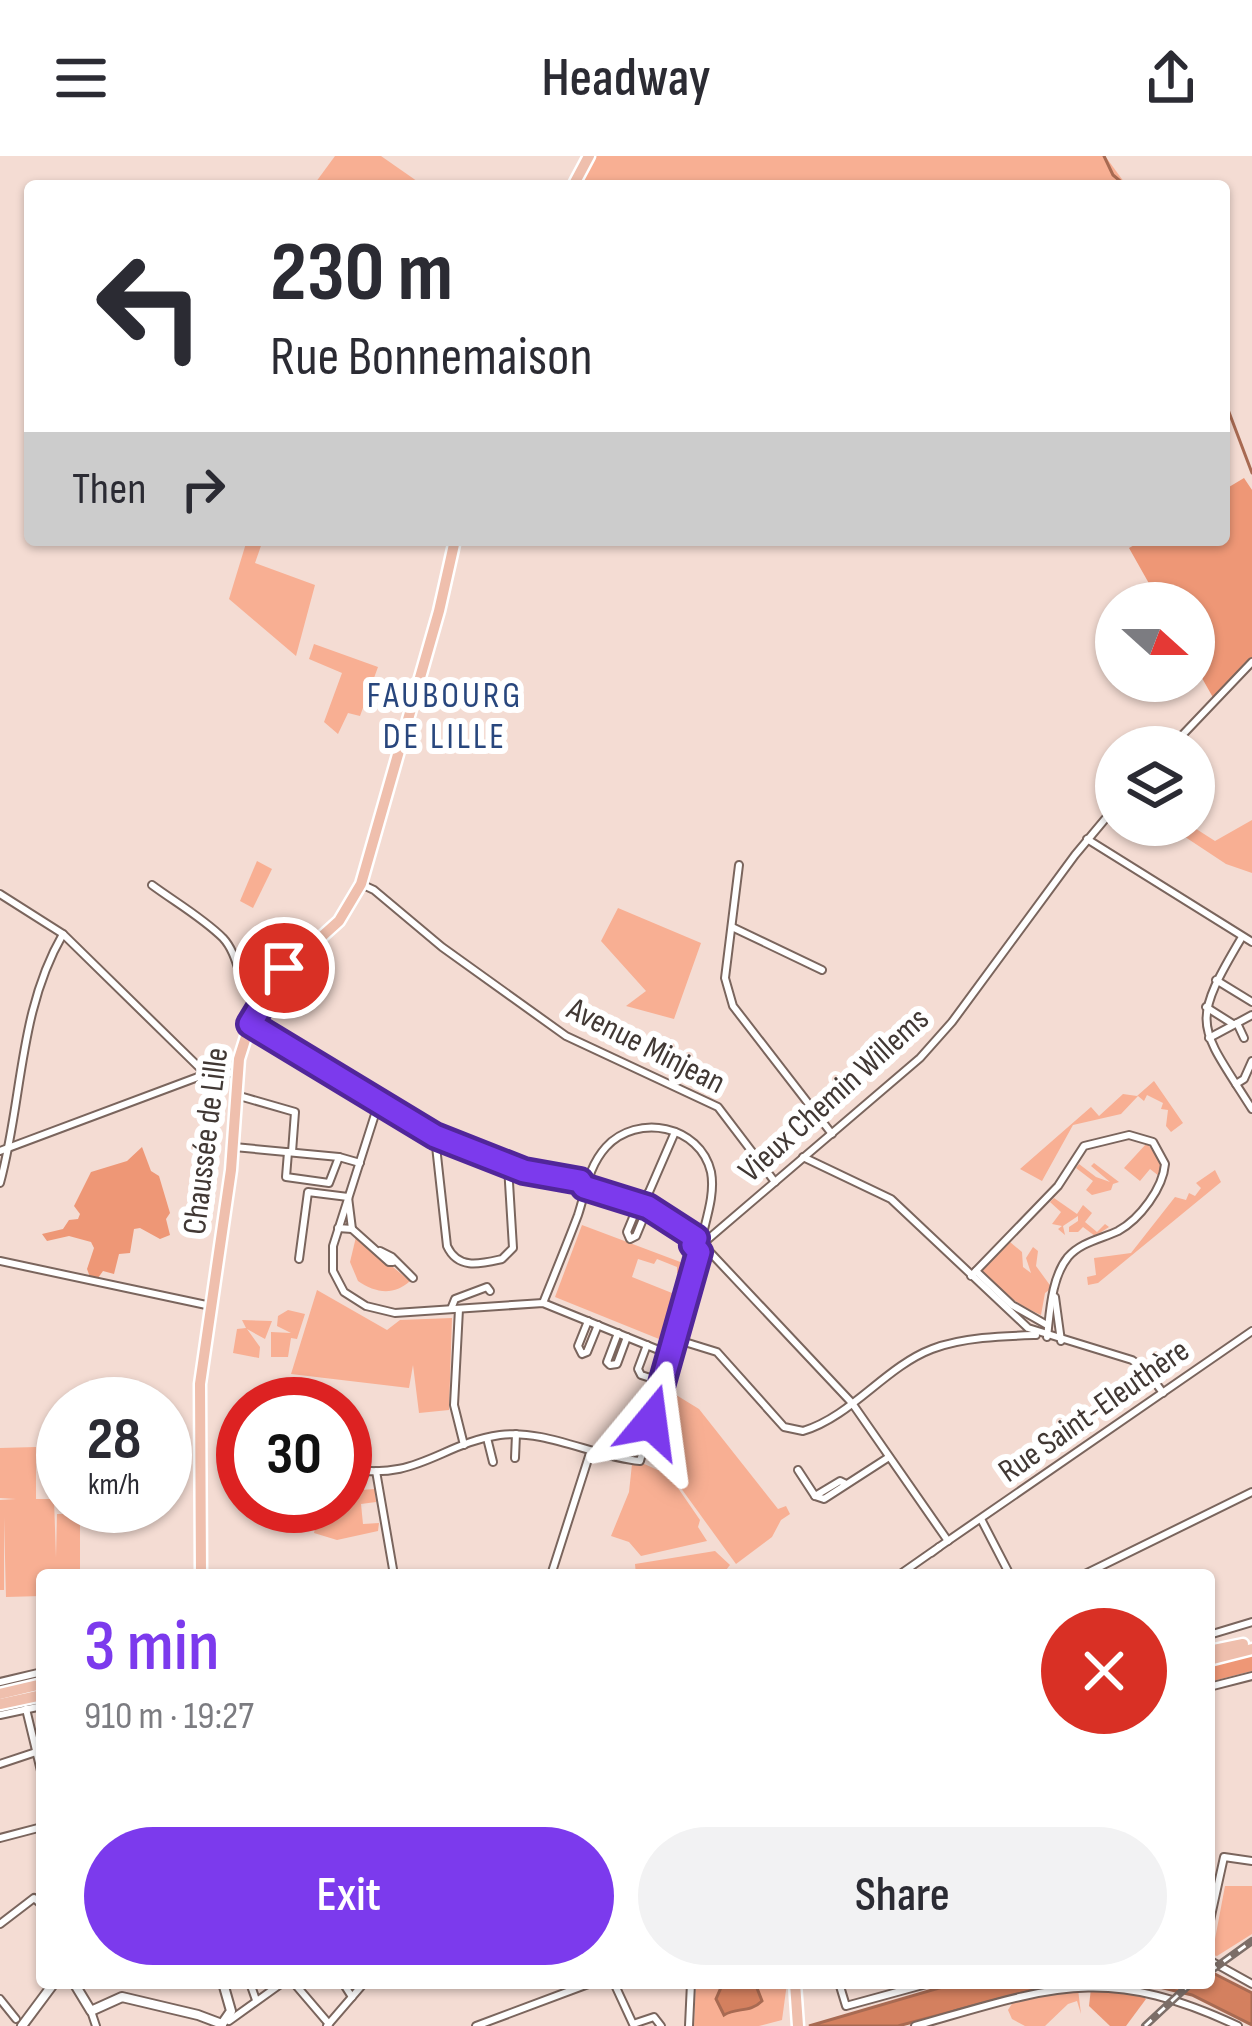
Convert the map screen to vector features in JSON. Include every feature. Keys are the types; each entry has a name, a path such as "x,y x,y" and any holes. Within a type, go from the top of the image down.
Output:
{"main road":[{"name":"Chaussée de Lille","path":"201,1569 200,1384 234,1147 237,1073 259,1006 284,968 339,921 361,884 436,624 454,546"},
{"path":"1215,1654 1252,1645"},
{"path":"0,1694 36,1685"},
{"path":"0,1704 36,1696"},
{"path":"798,1989 801,2026"}],"street":[{"path":"1191,726 1252,662"},
{"name":"Vieux Chemin Willems","path":"702,1243 920,1058 1095,831"},
{"path":"1088,839 1252,942"},
{"path":"740,866 725,978 733,1006 832,1134"},
{"name":"Avenue Minjean","path":"361,884 566,1036 718,1107 775,1182"},
{"path":"152,885 225,940 238,961 250,1000 259,1006"},
{"path":"0,894 63,934 206,1074"},
{"path":"732,927 822,970"},
{"path":"0,1183 10,1146 25,1034 42,978 63,934"},
{"path":"1242,937 1206,1007 1209,1038 1252,1109"},
{"path":"1216,980 1252,1002"},
{"path":"1206,1007 1235,1024 1244,1038"},
{"path":"1209,1038 1252,1016"},
{"path":"250,1024 378,1106 435,1136 508,1166 580,1181 584,1187 639,1203 702,1243 852,1403 948,1541"},
{"path":"1236,1084 1244,1079 1252,1061"},
{"path":"0,1151 206,1074 237,1073"},
{"path":"236,1095 295,1112 286,1177 329,1183 339,1157"},
{"path":"378,1106 332,1259 344,1292 366,1306 395,1312 543,1303 671,1355"},
{"path":"372,1471 433,1461 464,1445 516,1434 640,1461 711,1196 710,1169 697,1146 675,1132 646,1127 620,1134 601,1153 543,1303"},
{"path":"649,1192 648,1207 636,1236 630,1239 627,1232 639,1203 649,1192 675,1132"},
{"path":"435,1136 447,1246 464,1264 502,1259 512,1248 508,1166"},
{"path":"973,1274 1058,1186 1084,1146 1124,1136 1148,1138 1165,1164 1159,1187 1129,1223 1071,1254 1061,1268 1046,1332"},
{"path":"234,1147 360,1163"},
{"path":"803,1157 891,1199 1021,1324 1061,1341 1132,1360 1163,1393"},
{"path":"299,1259 308,1192 348,1197"},
{"path":"348,1197 352,1228"},
{"path":"338,1228 352,1228 413,1277"},
{"path":"0,1262 211,1306"},
{"path":"464,1445 454,1405 455,1299 487,1287 490,1291"},
{"path":"1053,1297 1058,1302 1061,1341"},
{"path":"675,1339 717,1352 784,1427 803,1431 931,1349 1046,1332 1060,1325"},
{"name":"Rue Saint-Eleuthère","path":"908,1569 1252,1331"},
{"path":"647,1346 640,1376 663,1382"},
{"path":"515,1458 516,1434"},
{"path":"488,1438 493,1462"},
{"path":"553,1569 590,1453"},
{"path":"797,1470 815,1496 840,1481 846,1484 889,1457"},
{"path":"376,1472 393,1569"},
{"path":"1095,1569 1252,1492"},
{"path":"981,1519 1007,1569"},
{"path":"1215,1633 1252,1622"},
{"path":"0,1682 36,1673"},
{"path":"1215,1686 1252,1676"},
{"path":"0,1715 36,1707"},
{"path":"26,1709 36,1741"},
{"path":"0,1764 36,1752"},
{"path":"0,1838 36,1829"},
{"path":"1215,1898 1224,1857 1252,1862"},
{"path":"1,1921 36,1900"},
{"path":"1215,1963 1252,1984"},
{"path":"0,1999 19,2022 49,1989"},
{"path":"78,1989 96,2026"},
{"path":"225,1989 231,2011 226,2023"},
{"path":"252,1989 256,2000"},
{"path":"226,2023 273,1989"},
{"path":"299,1989 328,2025 358,1989"},
{"path":"347,1989 352,1996"},
{"path":"477,2025 573,1989"},
{"path":"617,1989 633,2024 654,2017 661,2026"},
{"path":"688,2026 691,1989"},
{"path":"841,1989 846,2006 908,1989"},
{"path":"915,2026 1054,1989"},
{"path":"1132,1989 1238,2026"},
{"path":"91,2011 122,1997 226,2023"}],"shaded area":[{"path":"335,156 381,156 415,180 317,180"},
{"path":"596,156 1105,156 1123,180 583,180"},
{"path":"1244,478 1252,490 1252,666 1215,701 1215,582 1148,582 1129,548 1230,546 1230,486"},
{"path":"245,546 261,546 255,563 315,585 296,656 229,599"},
{"path":"314,644 378,667 360,716 348,713 338,734 324,722 342,673 309,659"},
{"path":"1252,820 1252,873 1226,864 1199,846 1215,846 1215,841"},
{"path":"257,861 272,869 253,908 240,901"},
{"path":"618,908 701,943 674,1019 626,1006 646,991 601,941"},
{"path":"1154,1081 1183,1123 1171,1132 1163,1103 1138,1096 1121,1114 1073,1125 1042,1181 1020,1169 1091,1107 1099,1116 1123,1094 1137,1096"},
{"path":"1147,1143 1161,1163 1159,1176 1150,1169 1140,1181 1124,1168"},
{"path":"142,1147 151,1171 159,1176 170,1213 166,1219 170,1235 160,1239 134,1229 130,1253 119,1254 114,1274 103,1271 98,1278 90,1277 91,1242 69,1236 47,1241 42,1234 78,1219 74,1206 91,1172 127,1161"},
{"path":"1094,1163 1119,1182 1111,1190 1092,1195 1086,1190 1093,1181 1076,1168 1079,1164 1110,1182 1091,1166"},
{"path":"1215,1170 1221,1182 1098,1283 1088,1285 1087,1277 1096,1275 1094,1258 1131,1253 1175,1197 1195,1196 1201,1188 1196,1183"},
{"path":"1054,1198 1077,1214 1083,1205 1092,1213 1085,1222 1097,1232 1105,1224 1109,1227 1095,1236 1083,1227 1069,1232 1078,1216 1063,1226 1065,1235 1058,1229 1062,1226 1052,1224 1061,1212 1050,1202"},
{"path":"582,1225 691,1266 682,1275 677,1267 657,1259 654,1264 638,1259 632,1277 677,1295 659,1339 555,1297"},
{"path":"356,1237 410,1281 384,1291 358,1281 350,1262"},
{"path":"1010,1242 1022,1252 1023,1267 1031,1273 1026,1258 1033,1247 1038,1251 1036,1266 1052,1288 1045,1293 1041,1315 981,1272"},
{"path":"317,1290 387,1330 400,1320 452,1318 449,1410 419,1413 413,1365 409,1388 372,1384 372,1377 291,1374"},
{"path":"288,1310 305,1314 297,1339 291,1338 288,1357 271,1357 271,1332 291,1333 277,1326 278,1316"},
{"path":"242,1320 272,1321 265,1339 247,1329 260,1347 259,1358 233,1353 237,1329 246,1328"},
{"path":"668,1390 699,1409 778,1509 786,1506 790,1514 772,1537 736,1564 649,1444"},
{"path":"36,1447 36,1533 55,1533 56,1558 57,1533 80,1533 80,1569 36,1569 36,1596 6,1597 4,1517 4,1590 0,1590 0,1500 16,1499 0,1498 0,1448"},
{"path":"642,1463 669,1475 700,1520 698,1527 707,1541 641,1556 629,1542 611,1536 629,1492 632,1464"},
{"path":"314,1533 369,1533 337,1540"},
{"path":"715,1551 730,1565 727,1569 635,1569 635,1564"},
{"path":"1252,1653 1252,1671 1215,1680 1215,1662"},
{"path":"1225,1886 1252,1886 1252,1934 1217,1956 1215,1939"},
{"path":"1215,1974 1252,1993 1252,2025 1192,1995 1168,1989 1215,1989"},
{"path":"696,1989 786,1989 782,2020 759,2026 694,2026"},
{"path":"720,1989 757,1989 762,2001 724,2015 716,1999"},
{"path":"935,1989 1037,1989 898,2026 809,2026"},
{"path":"1078,1989 1081,2014 1077,2001 1045,2026 1025,2026 1012,2019 1008,2010 1013,2002"},
{"path":"1091,1989 1137,1992 1146,1999 1126,2026 1110,2026 1089,2006"}],"waterway":[{"path":"1104,156 1119,180"},
{"path":"1230,415 1252,473"}],"railway":[{"path":"1215,1968 1252,1941"},
{"path":"1145,2026 1185,1989"}],"district":[{"name":"FAUBOURG DE LILLE","path":"445,716"}],"route":[{"path":"284,968 250,1024 378,1106 435,1136 524,1171 580,1181 584,1187 648,1207 696,1238 693,1245 699,1252 651,1422"}]}
